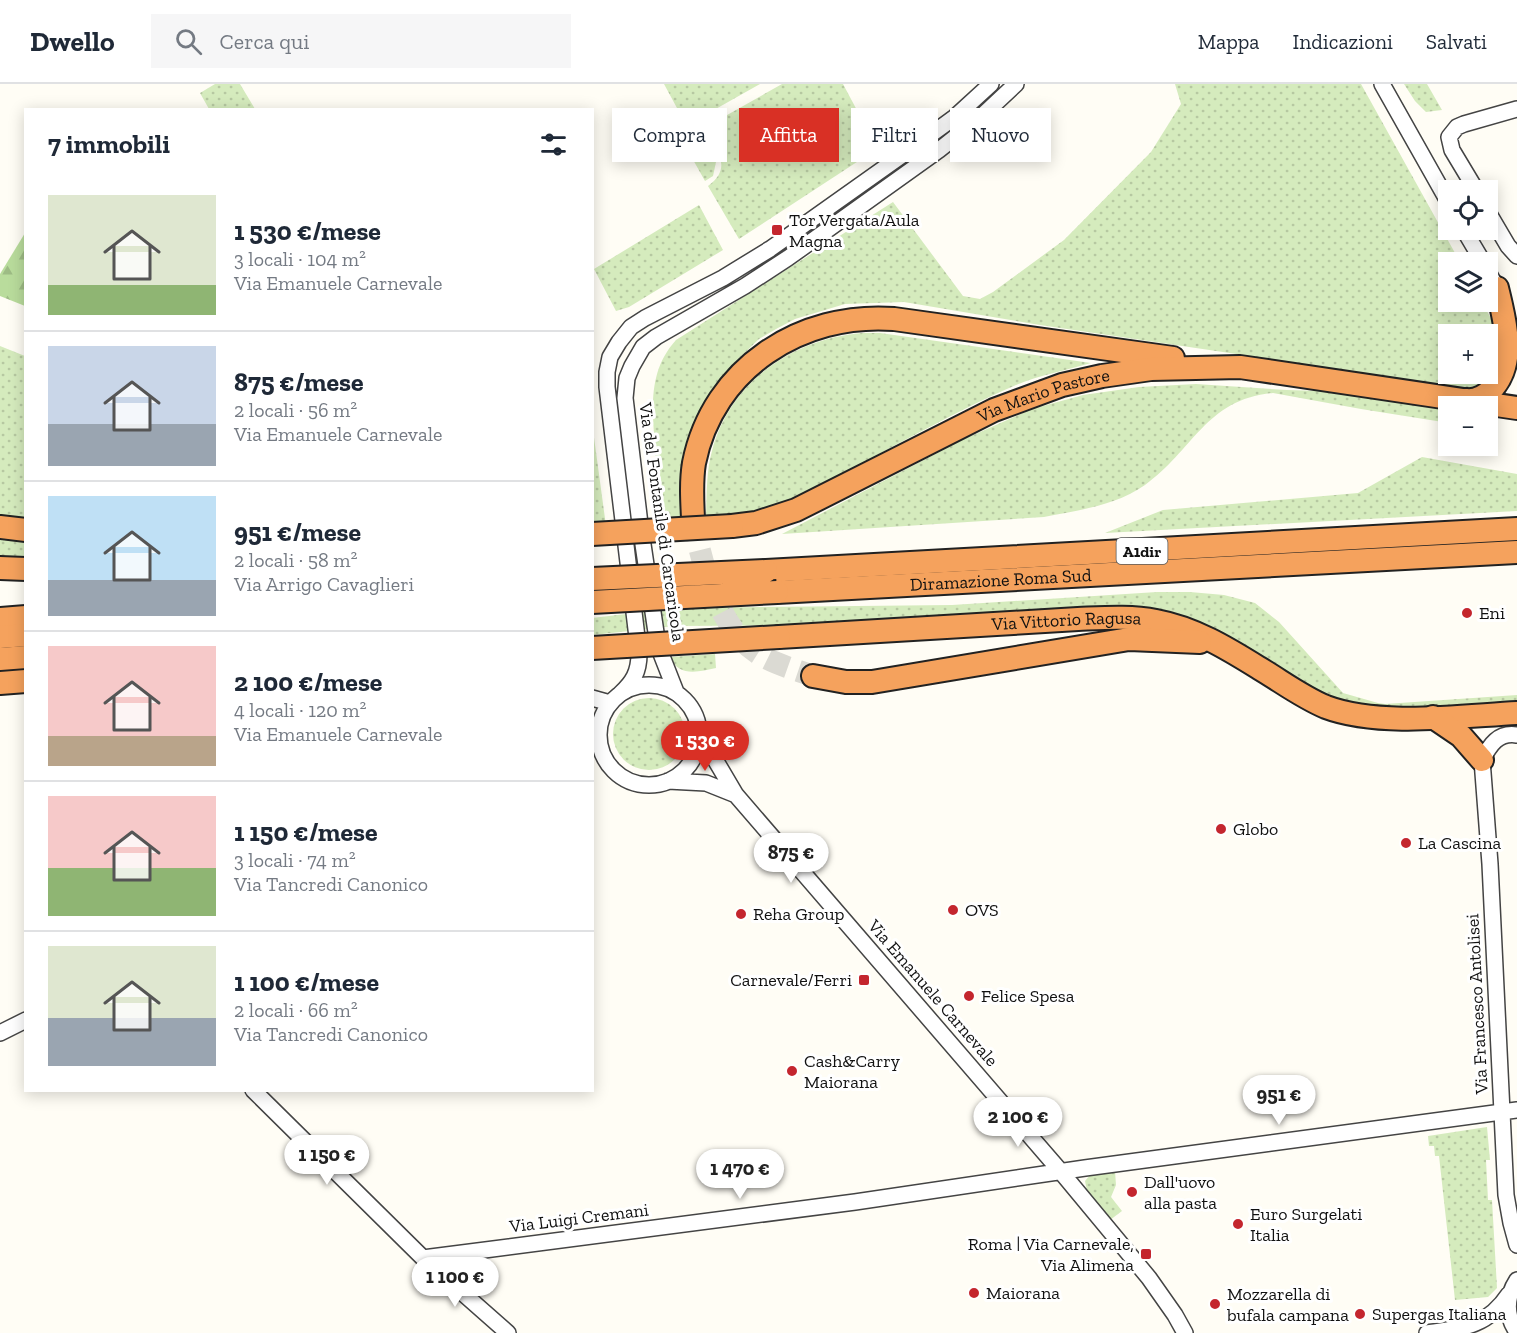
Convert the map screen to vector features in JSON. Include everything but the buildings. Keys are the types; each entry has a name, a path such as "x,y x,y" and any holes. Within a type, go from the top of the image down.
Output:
{"highway":[{"path":"1498,287 1517,315"},
{"path":"1483,396 1502,376 1507,360 1508,344 1498,301"},
{"path":"693,518 692,491 695,459 718,404 740,376 770,349 821,325 855,319 894,319 1240,367"},
{"name":"Via Mario Pastore","path":"594,534 756,523 796,510 971,420 1062,385 1101,376 1135,371 1240,367 1438,397"},
{"name":"Via Mario Pastore","path":"1498,405 1517,408"},
{"path":"0,527 24,530"},
{"name":"Diramazione Roma Sud","path":"594,579 1517,529"},
{"name":"Diramazione Roma Sud","path":"594,602 1517,552"},
{"path":"0,568 24,568"},
{"path":"0,619 24,617"},
{"name":"Via Vittorio Ragusa","path":"594,648 1127,618 1170,624 1219,643 1298,693 1325,706 1359,715 1390,718 1517,713"},
{"path":"0,637 24,635"},
{"path":"813,676 846,682 872,682 1128,639 1219,643"},
{"path":"0,659 24,657"},
{"path":"0,683 24,681"},
{"path":"1433,717 1461,736 1482,760"}],"street":[{"name":"Via del Fontanile di Carcaricola","path":"615,698 632,681 638,671 639,654 607,387 608,364 619,342 638,322 703,289 770,249 955,117 991,84"},
{"name":"Via del Fontanile di Carcaricola","path":"676,692 658,645 625,406 627,378 636,358 643,347 656,337 764,274 907,174 983,115 1016,84"},
{"path":"1382,84 1438,183"},
{"path":"1470,180 1452,150 1449,137 1457,127 1464,124 1517,110"},
{"path":"1498,229 1517,256"},
{"path":"594,747 602,753 606,760 614,771 635,783 646,785 668,781 681,774 691,763 698,749 700,734 697,718 689,703 676,692 663,686 648,684 633,687 615,698 603,716 599,731 600,746 606,760"},
{"path":"594,698 615,698"},
{"name":"Via Emanuele Carnevale","path":"700,734 736,795 1062,1173 1158,1289 1185,1333"},
{"path":"1482,760 1497,739 1510,734 1517,735"},
{"name":"Via Francesco Antolisei","path":"1482,760 1510,1111 1506,1195 1517,1245"},
{"name":"Via Emanuele Carnevale","path":"668,781 706,783 736,795"},
{"path":"0,1033 24,1021"},
{"path":"255,1092 423,1258 508,1333"},
{"name":"Via Luigi Cremani","path":"423,1258 855,1202 1085,1168 1510,1111"},
{"path":"1427,1333 1478,1323 1497,1311 1517,1280"},
{"path":"1509,1294 1509,1316 1517,1332"}],"green space":[{"path":"215,84 240,84 254,108 208,108 200,93"},
{"path":"664,84 760,84 717,108 677,108"},
{"path":"782,84 843,84 856,108 851,108 851,162 857,162 739,239 708,186 720,172 721,162 727,162 727,115 739,108 739,162 839,162 839,108 739,108"},
{"path":"1175,84 1361,84 1438,222 1438,240 1448,240 1454,252 1438,252 1438,312 1487,312 1493,324 1438,324 1438,384 1040,325 904,302 845,304 795,319 776,329 759,339 733,364 715,391 689,518 660,518 653,418 654,390 660,364 676,340 893,202 963,296 980,299 1064,240 1151,152 1181,104"},
{"path":"1404,84 1427,84 1442,110 1426,112 1415,101"},
{"path":"694,162 716,162 713,176 705,181"},
{"path":"699,205 723,250 629,307 616,311 594,269"},
{"path":"24,235 24,306 0,296 0,274"},
{"path":"862,333 880,333 1091,363 1034,378 1002,391 834,479 785,502 734,515 706,516 712,451 721,426 733,404 749,385 768,368 812,344"},
{"path":"0,346 24,356 24,520 0,516"},
{"path":"1196,384 1319,391 1438,406 1438,421 1273,393 1250,397 1231,405 1202,428 1162,472 1145,485 1109,503 1044,517 782,534 962,440 1032,409 1083,395 1139,387"},
{"path":"1439,384 1478,384 1473,389"},
{"path":"594,437 606,526 594,527"},
{"path":"1422,457 1517,474 1517,511 1105,533 1163,510 1358,493"},
{"path":"0,537 24,539 24,559 0,559"},
{"path":"1157,592 1224,595 1255,603 1279,622 1343,693 1385,704 1517,695 1517,703 1368,708 1318,694 1206,628 675,626 594,635 594,618 677,608 952,605"},
{"path":"715,654 716,668 696,672 678,668 670,657"},
{"path":"649,698 669,704 679,714 685,734 679,754 669,764 649,770 629,764 619,754 613,734 619,714 629,704"},
{"path":"1487,1127 1490,1160 1486,1160 1488,1200 1492,1200 1497,1288 1488,1297 1455,1300 1439,1156 1435,1156 1434,1146 1429,1146 1428,1136"},
{"path":"1115,1171 1116,1185 1111,1197 1122,1211 1110,1220 1087,1191 1085,1181 1091,1174"}],"tunnel":[{"path":"693,518 706,573 721,610 731,627 757,653 813,676"}],"place":[{"name":"Tor Vergata/Aula Magna","path":"777,230"},
{"name":"Eni","path":"1467,613"},
{"name":"Globo","path":"1221,829"},
{"name":"La Cascina","path":"1406,843"},
{"name":"OVS","path":"953,910"},
{"name":"Reha Group","path":"741,914"},
{"name":"Carnevale/Ferri","path":"864,980"},
{"name":"Felice Spesa","path":"969,996"},
{"name":"Cash&Carry Maiorana","path":"792,1071"},
{"name":"Dall'uovo alla pasta","path":"1132,1192"},
{"name":"Euro Surgelati Italia","path":"1238,1224"},
{"name":"Roma | Via Carnevale, Via Alimena","path":"1146,1254"},
{"name":"Maiorana","path":"974,1293"},
{"name":"Mozzarella di bufala campana","path":"1215,1304"},
{"name":"Supergas Italiana","path":"1360,1314"}]}
